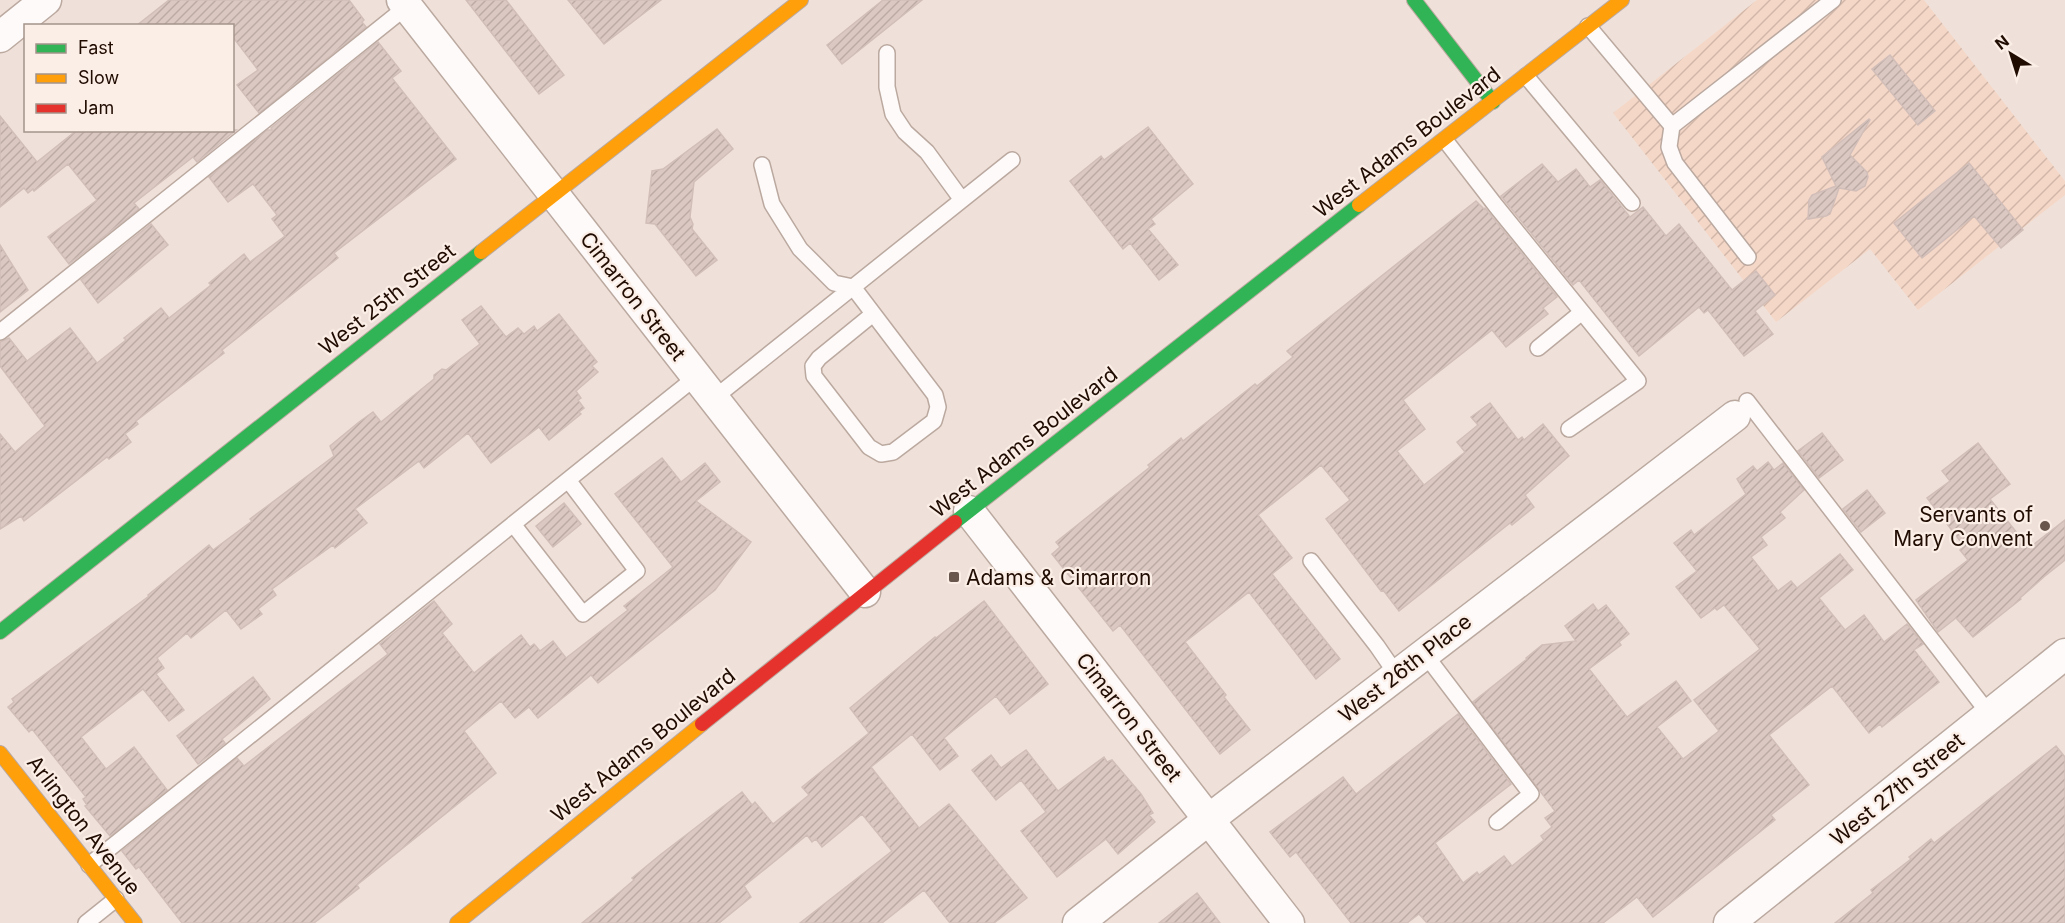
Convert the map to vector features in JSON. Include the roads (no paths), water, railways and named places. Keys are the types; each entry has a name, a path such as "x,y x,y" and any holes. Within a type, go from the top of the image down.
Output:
{"main road":[{"name":"West 25th Street","path":"0,632 801,0"},
{"path":"1414,0 1493,102"},
{"name":"West Adams Boulevard","path":"457,923 865,592 1622,0"},
{"name":"Arlington Avenue","path":"0,753 135,923"}],"street":[{"path":"3,28 46,0"},
{"name":"Cimarron Street","path":"408,2 554,194 865,592"},
{"name":"West 26th Place","path":"1078,923 1208,819 1741,408"},
{"name":"Cimarron Street","path":"969,511 1289,923"},
{"name":"West 27th Street","path":"1729,923 2065,654"}],"lane":[{"path":"1595,0 1605,13"},
{"path":"1748,257 1675,163 1669,147 1672,126 1833,0"},
{"path":"0,332 408,2"},
{"path":"1588,26 1672,126"},
{"path":"887,53 887,87 893,114 904,132 927,152 962,200"},
{"path":"1526,76 1632,203"},
{"path":"1445,140 1496,207 1638,381 1569,429"},
{"path":"89,866 568,480 853,287 1012,160"},
{"path":"762,165 772,204 800,249 834,283 853,287 935,395 938,407 934,421 893,452 881,454 869,447 814,376 813,366 819,358 873,314"},
{"path":"1538,348 1582,312"},
{"path":"1741,408 1990,715"},
{"path":"513,524 583,614 638,571 568,480"},
{"path":"1311,561 1397,675"},
{"path":"1424,653 1531,794 1497,822"},
{"path":"86,923 116,898"}],"place":[{"name":"Servants of Mary Convent","path":"2045,526"},
{"name":"Adams & Cimarron","path":"954,577"}]}
